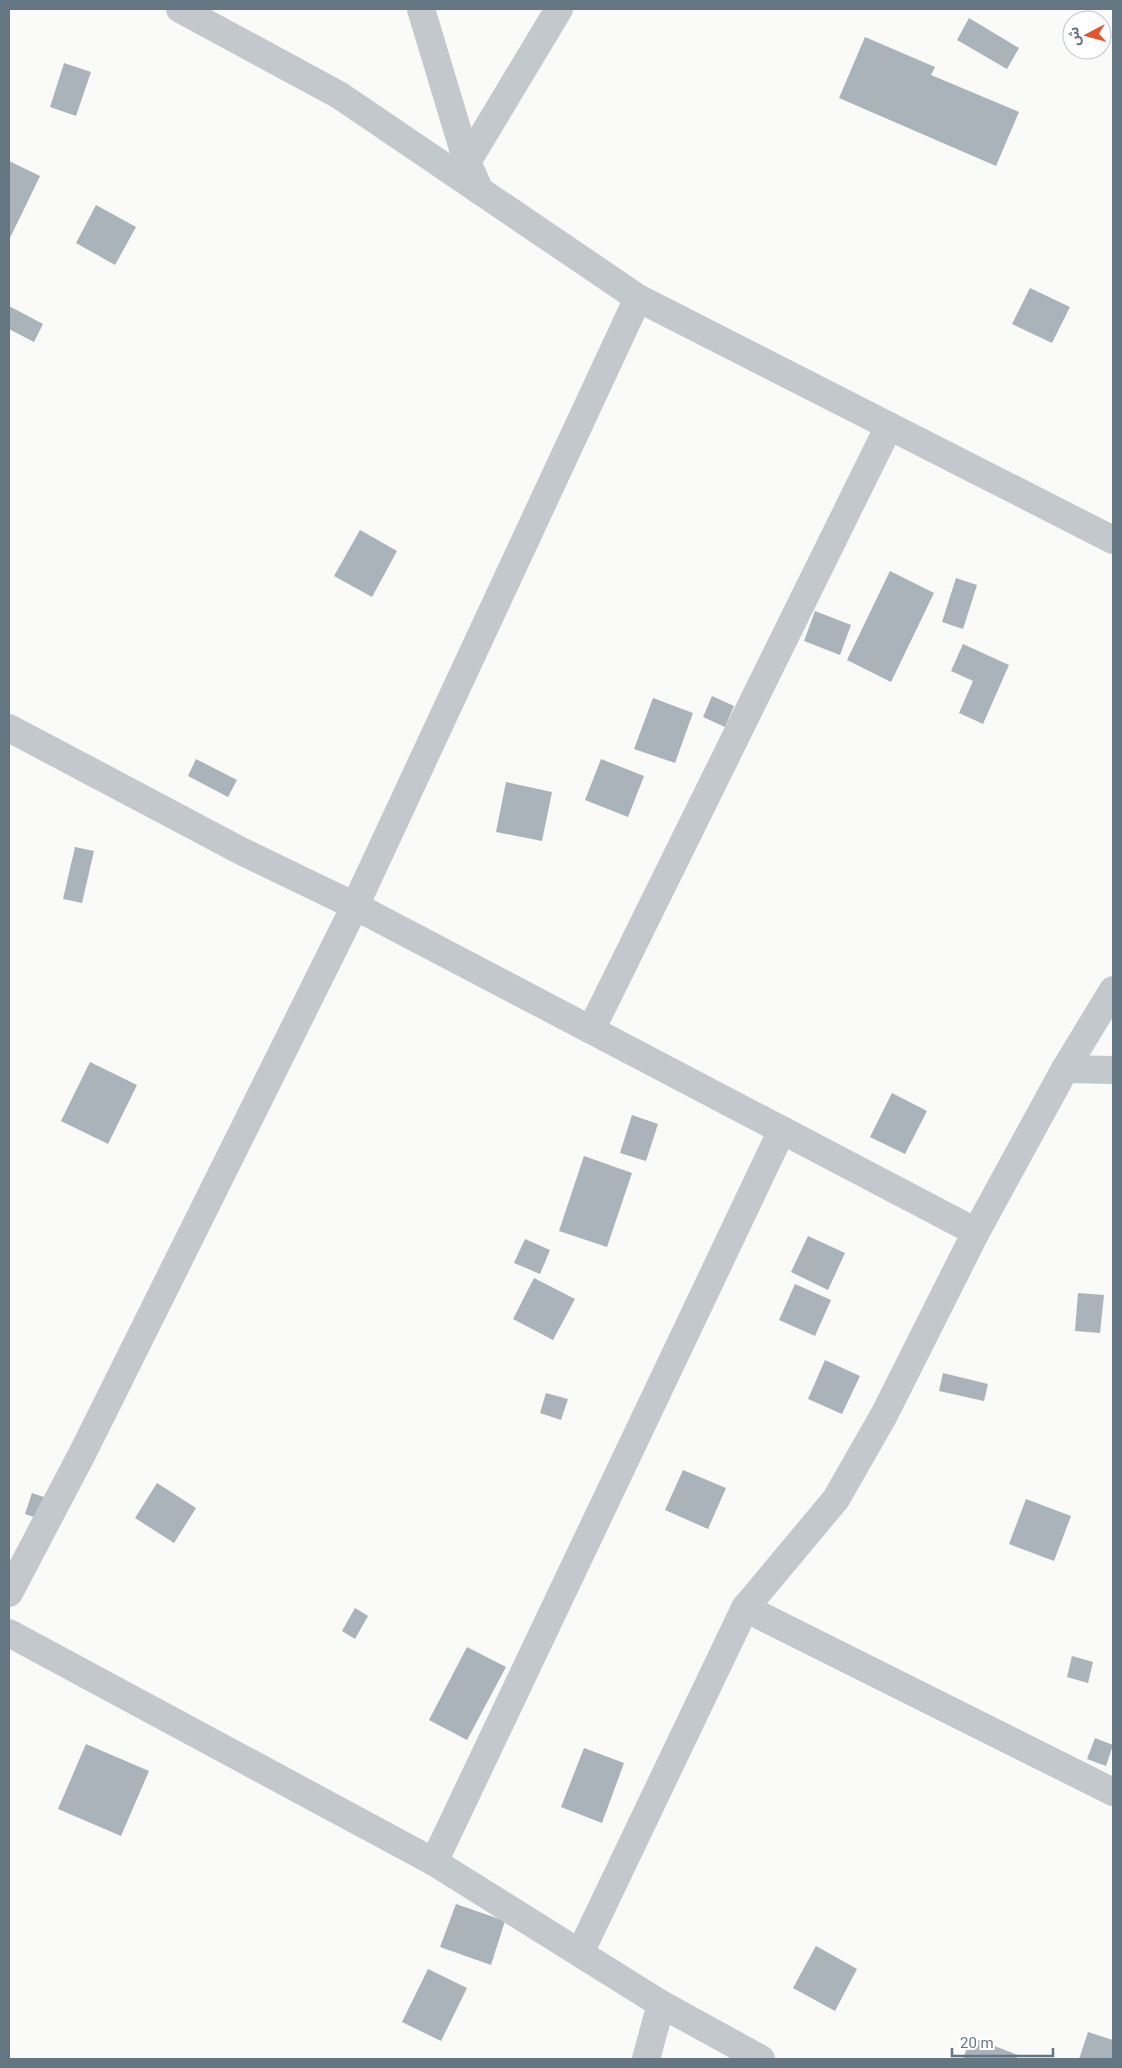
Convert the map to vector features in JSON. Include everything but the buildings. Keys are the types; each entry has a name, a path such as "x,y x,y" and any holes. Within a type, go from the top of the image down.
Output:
{"street":[{"path":"180,9 339,95 638,298 1113,540"},
{"path":"421,9 468,162 480,191"},
{"path":"468,162 559,9"},
{"path":"9,1593 82,1454 355,906 638,298"},
{"path":"591,1030 889,426"},
{"path":"9,728 243,852 355,906 976,1232"},
{"path":"580,1953 745,1608 836,1500 884,1415 976,1232 1065,1069 1113,990"},
{"path":"1065,1069 1113,1070"},
{"path":"434,1862 782,1130"},
{"path":"745,1608 1113,1792"},
{"path":"9,1633 434,1862 661,2004 761,2059"},
{"path":"646,2059 661,2004"}]}
